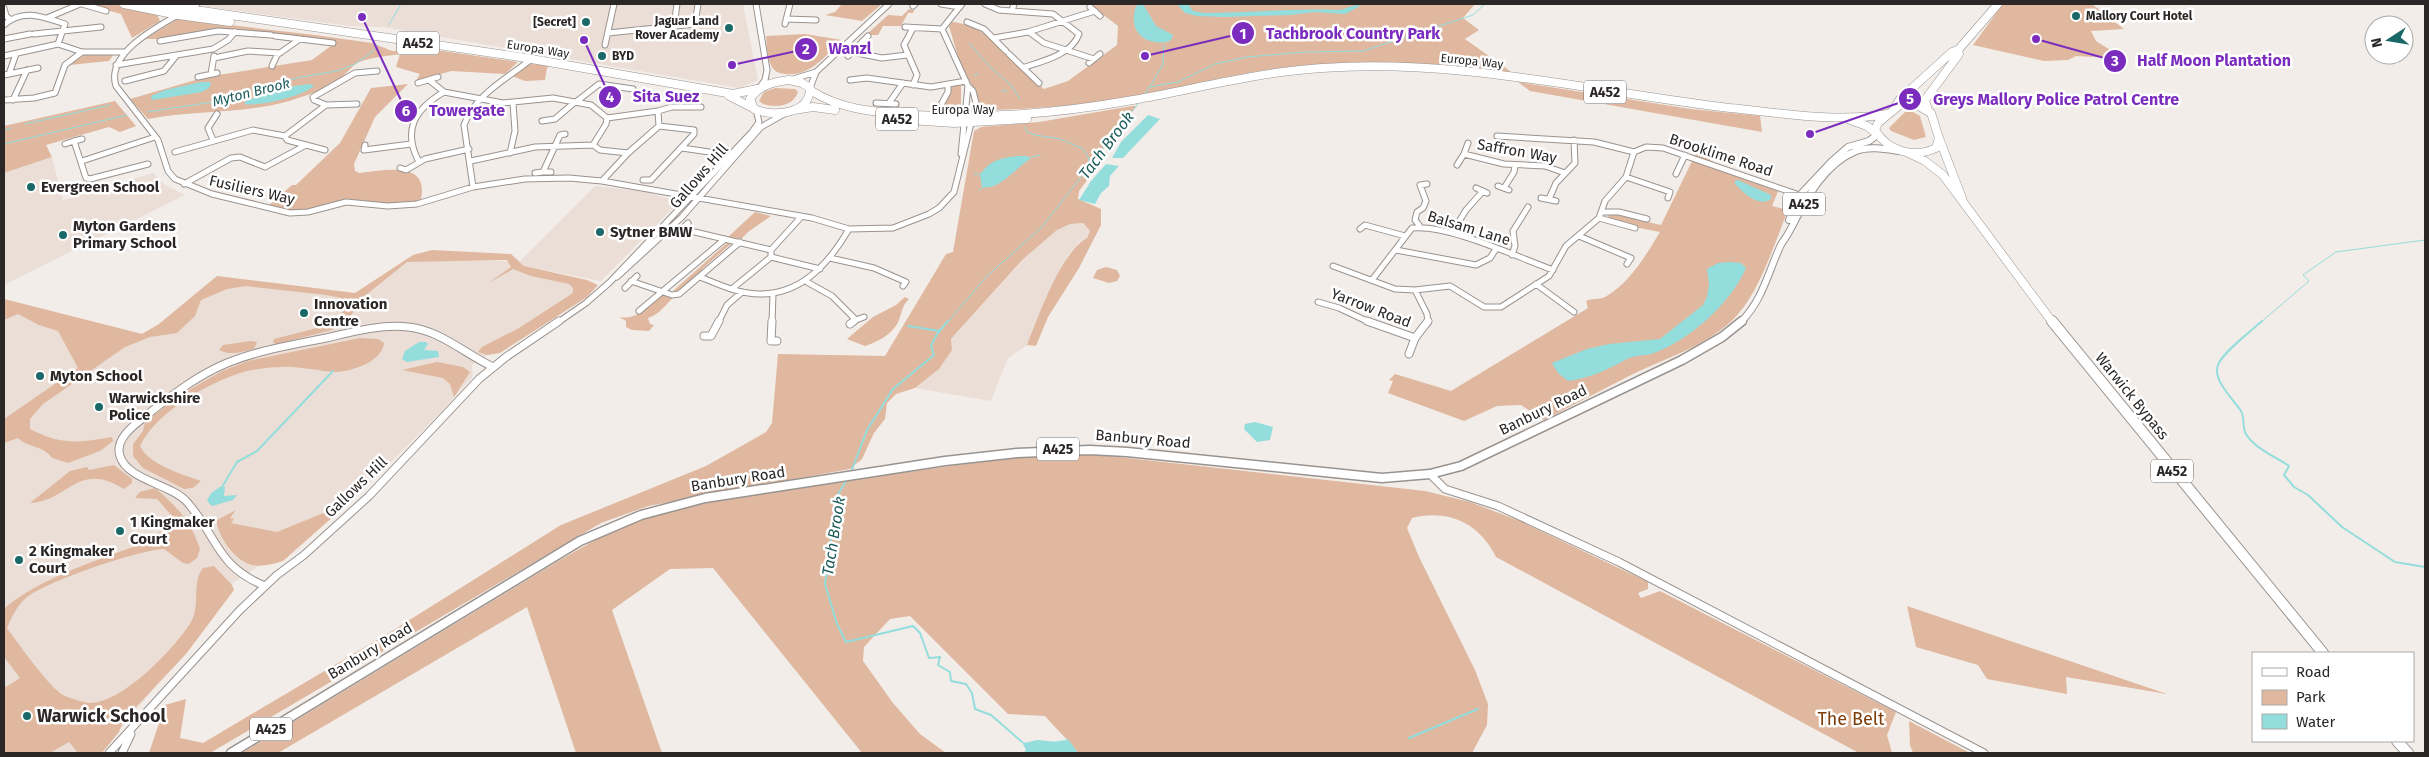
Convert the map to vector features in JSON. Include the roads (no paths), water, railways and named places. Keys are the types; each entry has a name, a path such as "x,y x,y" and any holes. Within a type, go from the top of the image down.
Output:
{"highway":[{"name":"Europa Way","path":"124,4 340,31 497,54 689,85 733,94 787,80"},
{"path":"139,4 183,12"},
{"name":"Europa Way","path":"154,4 183,12 259,24 340,31"},
{"path":"1895,108 1900,99 1952,52 1958,50 1998,4"},
{"path":"1928,110 1911,104 1901,104 1878,123 1877,134 1886,144 1903,151 1930,151 1936,148 1939,138 1933,116 1928,110 1925,100 1959,54 1958,50"},
{"name":"Europa Way","path":"497,54 529,61 576,66"},
{"name":"Europa Way","path":"689,85 732,97 754,109 772,114 818,107 902,120 969,119 1079,112 1229,80 1284,72 1341,67 1419,67 1485,73 1687,103 1840,117 1869,117 1888,114"},
{"path":"787,80 802,83 810,89 808,100 791,111"},
{"path":"754,109 750,98 758,89"},
{"name":"A452","path":"810,89 834,105 875,112"},
{"name":"Europa Way","path":"969,119 1102,106"},
{"path":"875,112 891,115 969,119"},
{"name":"Europa Way","path":"1840,117 1861,124 1877,134"},
{"name":"Warwick Bypass","path":"1939,138 1961,192 1962,200"},
{"name":"Warwick Bypass","path":"1903,151 1938,170 2042,308 2206,512 2322,652"},
{"path":"2398,742 2408,753"}],"main road":[{"path":"1778,248 1800,195 1848,147 1869,141 1877,134"},
{"name":"Banbury Road","path":"231,753 580,541 631,517 673,505 872,473 1040,450 1110,451 1382,478 1430,474 1461,466 1650,375 1722,337 1738,325 1755,306 1774,267 1778,248 1808,198 1836,164 1850,154 1871,149 1903,151"}],"street":[{"path":"47,18 81,4 106,11"},
{"path":"116,65 124,52 135,41 197,4"},
{"path":"605,45 614,4"},
{"path":"674,26 677,4"},
{"path":"695,24 698,4"},
{"path":"756,4 767,70 765,80 758,89"},
{"path":"790,4 786,21 805,18 816,20"},
{"path":"767,70 774,78 787,80 816,72 889,4"},
{"path":"941,4 961,5"},
{"path":"985,4 992,8 1012,11 1048,12 1059,16 1079,36 1065,50 1052,58 1025,67"},
{"path":"1012,11 1014,4"},
{"path":"942,29 961,5"},
{"path":"1090,7 1100,16"},
{"path":"4,8 6,16 10,19"},
{"path":"994,38 1007,34 1029,32 1095,11"},
{"path":"4,25 10,19 32,14 65,24 58,44"},
{"path":"800,23 805,18"},
{"path":"967,22 973,23 994,38 1039,83"},
{"path":"608,32 706,23"},
{"path":"4,40 32,34 101,27"},
{"path":"906,27 942,29"},
{"path":"913,28 904,45 917,75 913,85"},
{"path":"850,80 867,78 931,87 967,84 951,45 942,29"},
{"path":"160,41 218,31 273,35 333,43"},
{"path":"116,65 213,50 228,40 235,32"},
{"path":"1029,32 1039,41 1094,59"},
{"path":"868,36 850,54 882,58 907,55"},
{"path":"272,66 275,58 300,39"},
{"path":"4,56 58,44 82,52 124,52"},
{"path":"198,77 214,74 213,50"},
{"path":"214,58 248,51 280,54"},
{"path":"4,100 55,93 65,65 82,52"},
{"path":"6,73 16,54"},
{"path":"1089,63 1100,54"},
{"path":"125,80 164,71 176,56"},
{"path":"473,187 465,122 469,111 529,61"},
{"name":"Fusiliers Way","path":"116,65 113,77 118,90 161,145 170,174 184,184 212,194 293,214 346,202 388,206 417,204 473,187 550,178 602,181 693,195 801,216 849,229 893,228 940,208 954,192 962,160 961,142 969,119 967,84"},
{"path":"6,73 38,68"},
{"path":"6,73 20,69"},
{"path":"13,100 27,70"},
{"path":"358,104 326,105 314,100 313,97 355,73 377,71"},
{"path":"810,89 816,72"},
{"path":"418,83 438,77"},
{"path":"429,80 444,92 482,99 514,103 553,98 575,102 591,106 606,118 658,111 690,103 701,107"},
{"path":"889,103 904,83"},
{"path":"542,121 555,119 596,85 602,84 633,89"},
{"path":"942,103 948,92 948,85"},
{"path":"618,92 623,88"},
{"path":"419,162 411,144 410,134 416,115 423,106 444,92"},
{"path":"510,153 515,135 515,124 511,112 514,103"},
{"path":"876,103 896,104"},
{"path":"285,136 326,105"},
{"name":"Gallows Hill","path":"610,282 757,126 759,120 754,109"},
{"path":"658,111 659,126"},
{"name":"Gallows Hill","path":"109,753 135,727 232,619 265,586 328,537 414,451 468,390 493,367 586,303 625,271 701,197 761,127 791,111"},
{"path":"213,140 208,128 217,114"},
{"path":"594,144 606,124 606,118"},
{"path":"602,181 628,153 659,126 694,130 694,134 654,181 643,180"},
{"path":"175,152 252,130 285,136 288,140 325,150"},
{"path":"543,172 554,146 562,134"},
{"path":"1333,266 1395,289 1415,290 1450,286 1459,290 1475,303 1492,308 1505,305 1520,293 1549,276 1566,246 1597,218 1605,201 1626,177 1634,152 1594,142 1497,136"},
{"path":"82,161 155,137"},
{"path":"65,144 82,139"},
{"path":"1549,200 1552,189 1575,163 1574,140"},
{"path":"74,142 82,161 86,178 90,179 148,164"},
{"name":"Saffron Way","path":"1457,165 1468,143"},
{"path":"359,156 364,148 411,144"},
{"path":"471,161 554,146 594,144 600,150 628,153"},
{"path":"184,184 231,158 240,157 265,166 306,145"},
{"name":"Brooklime Road","path":"1634,152 1653,146 1685,155 1808,198"},
{"path":"682,148 716,153"},
{"path":"413,171 403,169 419,162 469,149"},
{"name":"Saffron Way","path":"1464,154 1516,165 1546,166 1565,173"},
{"path":"1676,174 1685,155"},
{"path":"1504,188 1516,165"},
{"path":"535,173 551,172"},
{"path":"1626,177 1671,193"},
{"path":"1413,185 1427,184"},
{"path":"1419,225 1415,220 1415,215 1426,202 1420,185"},
{"path":"1452,233 1466,210 1485,192 1476,188"},
{"path":"1541,198 1556,201"},
{"path":"1512,255 1515,246 1513,231 1528,206"},
{"path":"1597,218 1619,212 1647,219"},
{"path":"771,258 771,250 801,216"},
{"path":"1597,218 1635,228"},
{"path":"676,235 688,223"},
{"path":"1364,225 1405,236"},
{"name":"Balsam Lane","path":"1372,280 1405,236 1414,226 1419,225 1452,233 1553,270"},
{"path":"682,229 771,250"},
{"path":"700,277 742,292 774,294 808,282 830,258 849,229"},
{"path":"1579,236 1631,259"},
{"path":"639,311 725,239"},
{"path":"631,281 663,292 679,294 740,242"},
{"path":"1396,250 1436,256 1472,266 1488,259 1496,249"},
{"path":"771,258 820,269"},
{"path":"733,288 771,258"},
{"path":"830,258 874,268 907,282"},
{"path":"625,288 637,276"},
{"path":"808,282 832,296 856,320"},
{"path":"1536,284 1574,312"},
{"path":"1409,354 1415,338 1426,327 1428,319 1415,290"},
{"path":"711,336 728,305 742,292"},
{"path":"764,341 774,341 774,294"},
{"name":"Yarrow Road","path":"1318,302 1339,308 1355,317 1415,338"},
{"path":"850,324 864,317"},
{"path":"265,586 240,574 218,553 191,508 179,494 140,475 124,464 119,456 120,446 125,436 138,422 205,375 235,360 262,352 371,329 401,326 429,332 493,367"},
{"path":"1430,474 1444,488 1491,503 1525,517 1628,567 1984,753"},
{"name":"Gallows Hill","path":"122,753 135,727"}],"water":[{"path":"1143,4 1156,26 1173,35 1171,40 1155,42 1143,38 1139,34 1134,25 1134,13 1136,6"},
{"path":"1177,4 1188,4 1193,11 1204,13 1338,10 1360,6 1345,14 1314,12 1290,15 1224,17 1197,16 1185,13"},
{"path":"201,82 210,82 211,84 209,88 202,92 152,100 151,96 165,90"},
{"path":"310,84 314,86 291,97 260,104 244,104 246,101 280,88"},
{"path":"1148,115 1160,119 1123,158 1112,158 1121,142"},
{"path":"1027,156 1030,159 1008,178 995,185 982,187 980,175 987,166 1000,159"},
{"path":"1106,164 1119,166 1110,176 1109,186 1101,193 1095,204 1079,200 1091,181"},
{"path":"1738,180 1771,195 1771,199 1762,202 1757,201 1735,184 1735,181"},
{"path":"1718,263 1741,263 1746,268 1730,295 1707,320 1693,331 1665,348 1651,354 1628,358 1591,376 1568,381 1558,373 1552,363 1587,349 1609,344 1660,339 1703,305 1707,297 1709,284 1707,269"},
{"path":"419,342 426,342 428,344 424,350 438,351 439,357 407,362 402,359 405,351"},
{"path":"1255,422 1273,427 1270,440 1257,442 1244,429 1245,424"},
{"path":"220,487 225,487 224,496 237,495 233,500 212,506 207,501 211,493"},
{"path":"1068,739 1078,753 1023,753 1026,750 1022,742"}],"waterway":[{"name":"Myton Brook","path":"389,25 401,4"},
{"name":"Tach Brook","path":"1150,87 1178,82 1215,64 1247,57 1305,52 1363,51 1473,15 1485,4"},
{"path":"969,43 990,67 1011,85 1020,99"},
{"name":"Myton Brook","path":"147,112 226,100 245,91 301,77 337,71 355,64 371,53 377,45"},
{"path":"1150,87 1163,64 1164,45"},
{"path":"974,75 978,74"},
{"name":"Tach Brook","path":"1144,95 1150,87"},
{"path":"1002,91 1007,91"},
{"name":"Tach Brook","path":"947,323 986,277 1042,227 1140,101"},
{"path":"25,124 110,105"},
{"name":"Myton Brook","path":"4,144 127,115"},
{"path":"1025,127 1027,132 1031,134 1059,139 1082,148 1088,156 1089,166"},
{"path":"4,130 11,128"},
{"path":"1029,158 1040,155"},
{"path":"974,174 981,174"},
{"path":"979,190 984,187"},
{"path":"2260,323 2309,281 2303,275 2336,252 2425,240"},
{"name":"Tach Brook","path":"940,331 948,321"},
{"path":"2262,321 2225,354 2218,365 2217,371 2225,390 2242,413 2246,434 2254,444 2289,466 2284,475 2294,487 2308,495 2342,527 2395,562 2425,567"},
{"path":"908,326 940,331"},
{"name":"Tach Brook","path":"851,472 867,430 893,389 934,355 931,346 940,331"},
{"path":"222,487 237,462 257,451 333,371"},
{"name":"Tach Brook","path":"846,481 837,496 825,584 837,624 846,642 913,626 920,633 929,658 940,657 938,665 950,672 951,681 966,684 972,693 975,709 991,715 1022,742"},
{"path":"1409,738 1478,709"}],"place":[{"name":"Mallory Court Hotel","path":"2076,16"},
{"name":"Towergate","path":"362,17"},
{"name":"[Secret]","path":"586,22"},
{"name":"Jaguar Land Rover Academy","path":"729,28"},
{"name":"Half Moon Plantation","path":"2036,39"},
{"name":"Sita Suez","path":"584,40"},
{"name":"BYD","path":"602,56"},
{"name":"Tachbrook Country Park","path":"1145,56"},
{"name":"Wanzl","path":"732,65"},
{"name":"Greys Mallory Police Patrol Centre","path":"1810,134"},
{"name":"Evergreen School","path":"31,187"},
{"name":"Sytner BMW","path":"600,232"},
{"name":"Myton Gardens Primary School","path":"63,235"},
{"name":"Innovation Centre","path":"304,313"},
{"name":"Myton School","path":"40,376"},
{"name":"Warwickshire Police","path":"99,407"},
{"name":"1 Kingmaker Court","path":"120,531"},
{"name":"2 Kingmaker Court","path":"19,560"},
{"name":"Warwick School","path":"27,716"}],"park label":[{"name":"The Belt","path":"1851,719"}]}
